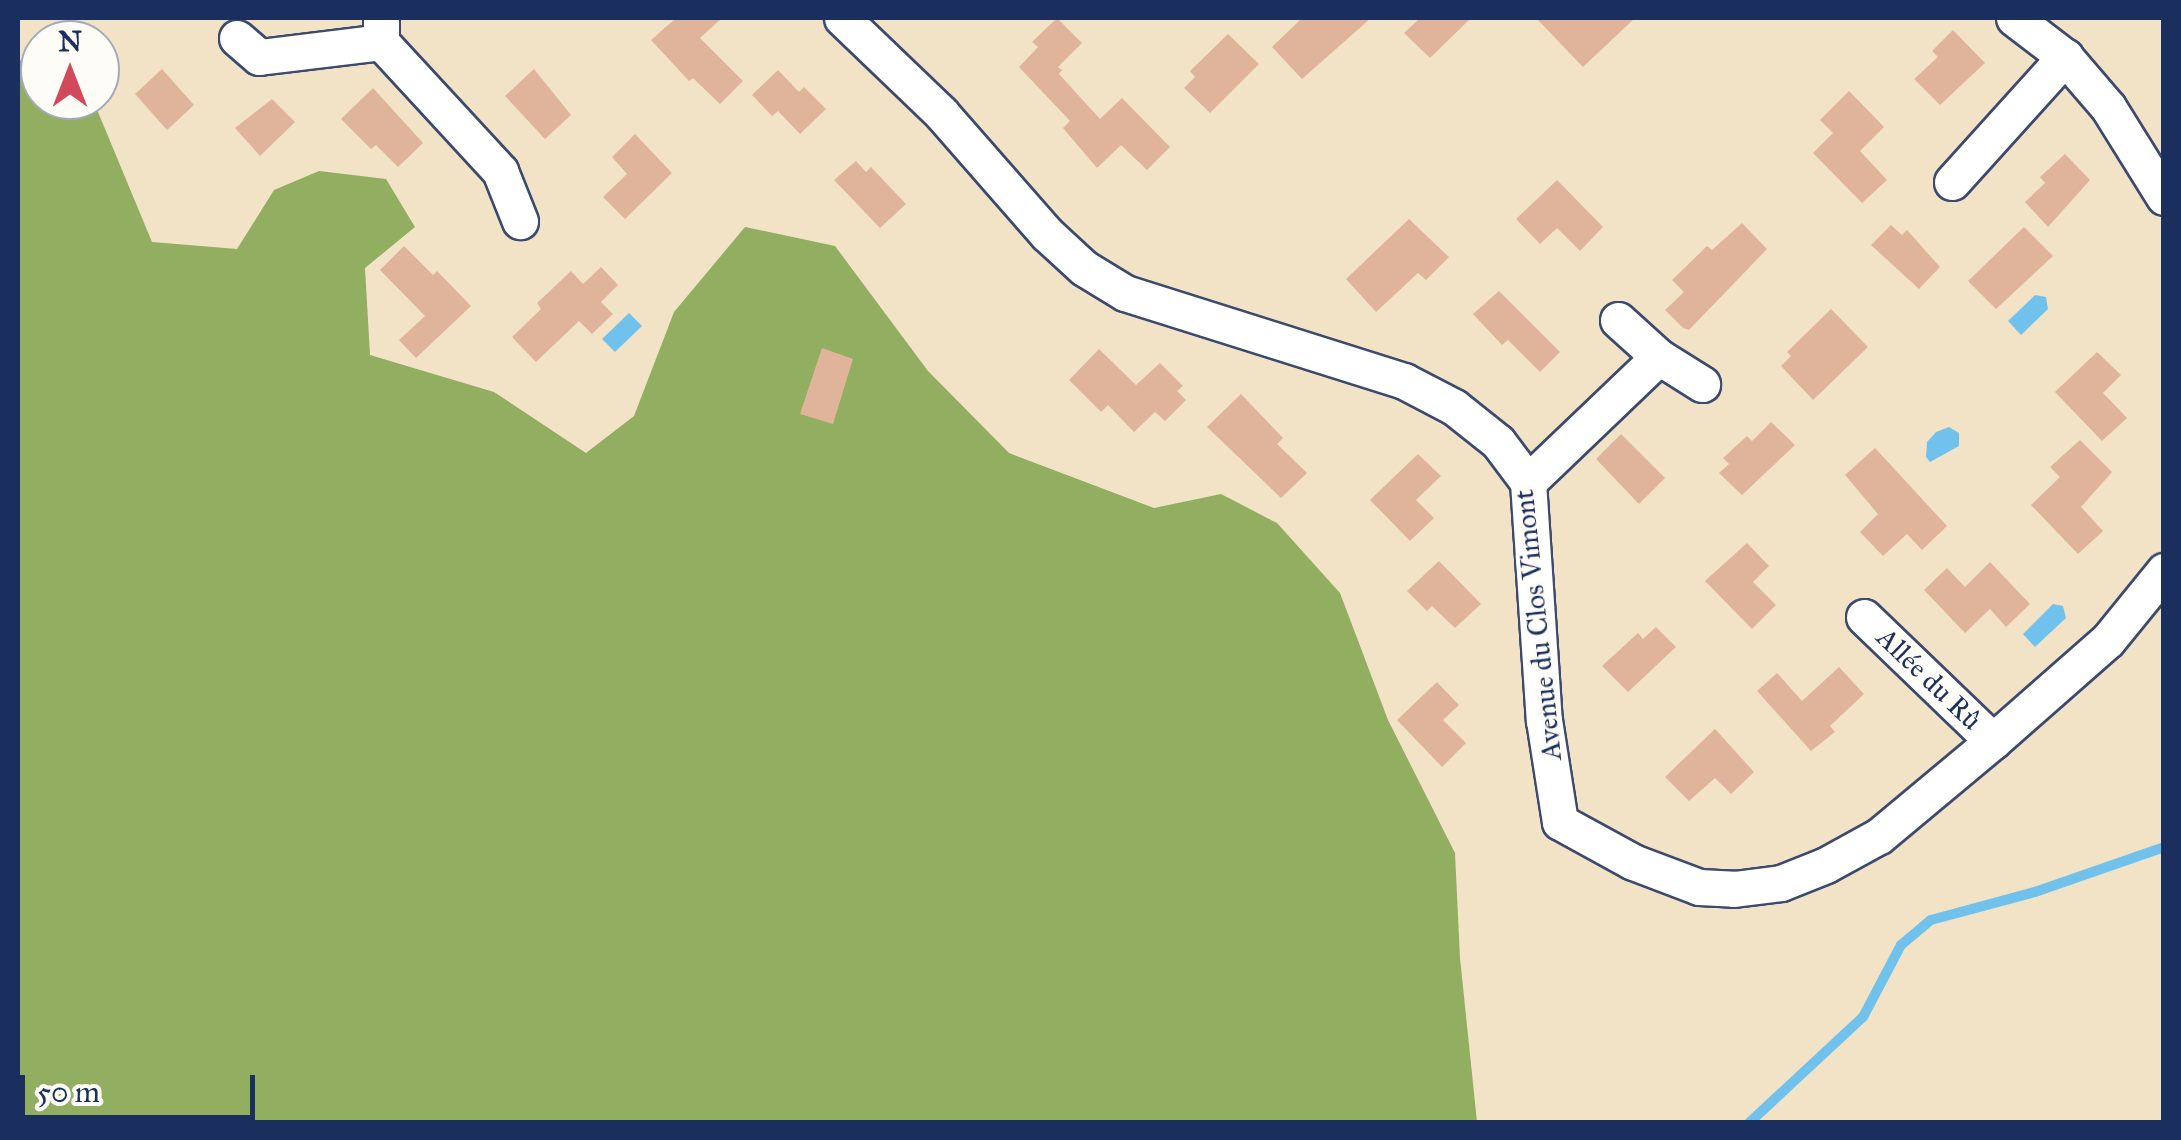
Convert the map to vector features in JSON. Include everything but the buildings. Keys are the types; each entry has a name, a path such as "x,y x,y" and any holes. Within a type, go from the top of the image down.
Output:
{"street":[{"path":"2014,18 2065,57 2108,107 2164,198"},
{"name":"Avenue du Clos Vimont","path":"851,21 941,113 1047,234 1084,268 1125,293 1404,381 1454,407 1498,442 1528,482 1544,720 1560,822 1633,862 1699,887 1734,889 1782,883 1879,836 2108,640 2164,571"},
{"path":"237,38 259,57 381,30 500,172 520,221"},
{"path":"1952,182 2065,57"},
{"path":"1618,320 1659,357 1702,384"},
{"path":"1528,482 1659,357"},
{"name":"Allée du Rû","path":"1864,617 1993,742"}],"green space":[{"path":"18,60 20,120 101,120 152,242 237,249 274,190 319,171 386,179 415,227 365,268 370,355 494,392 586,453 634,416 674,312 745,227 835,246 928,371 1009,453 1154,508 1221,494 1277,523 1340,593 1388,720 1455,853 1460,958 1477,1122 18,1122"}],"water":[{"path":"2035,295 2046,297 2048,309 2021,335 2008,321"},
{"path":"629,313 642,326 615,352 602,339"},
{"path":"1949,427 1959,433 1959,446 1930,462 1926,457 1927,442 1936,432"},
{"path":"2053,604 2063,606 2066,618 2035,647 2023,634"}],"waterway":[{"path":"1750,1122 1863,1017 1901,945 1931,920 2035,892 2164,847"}]}
